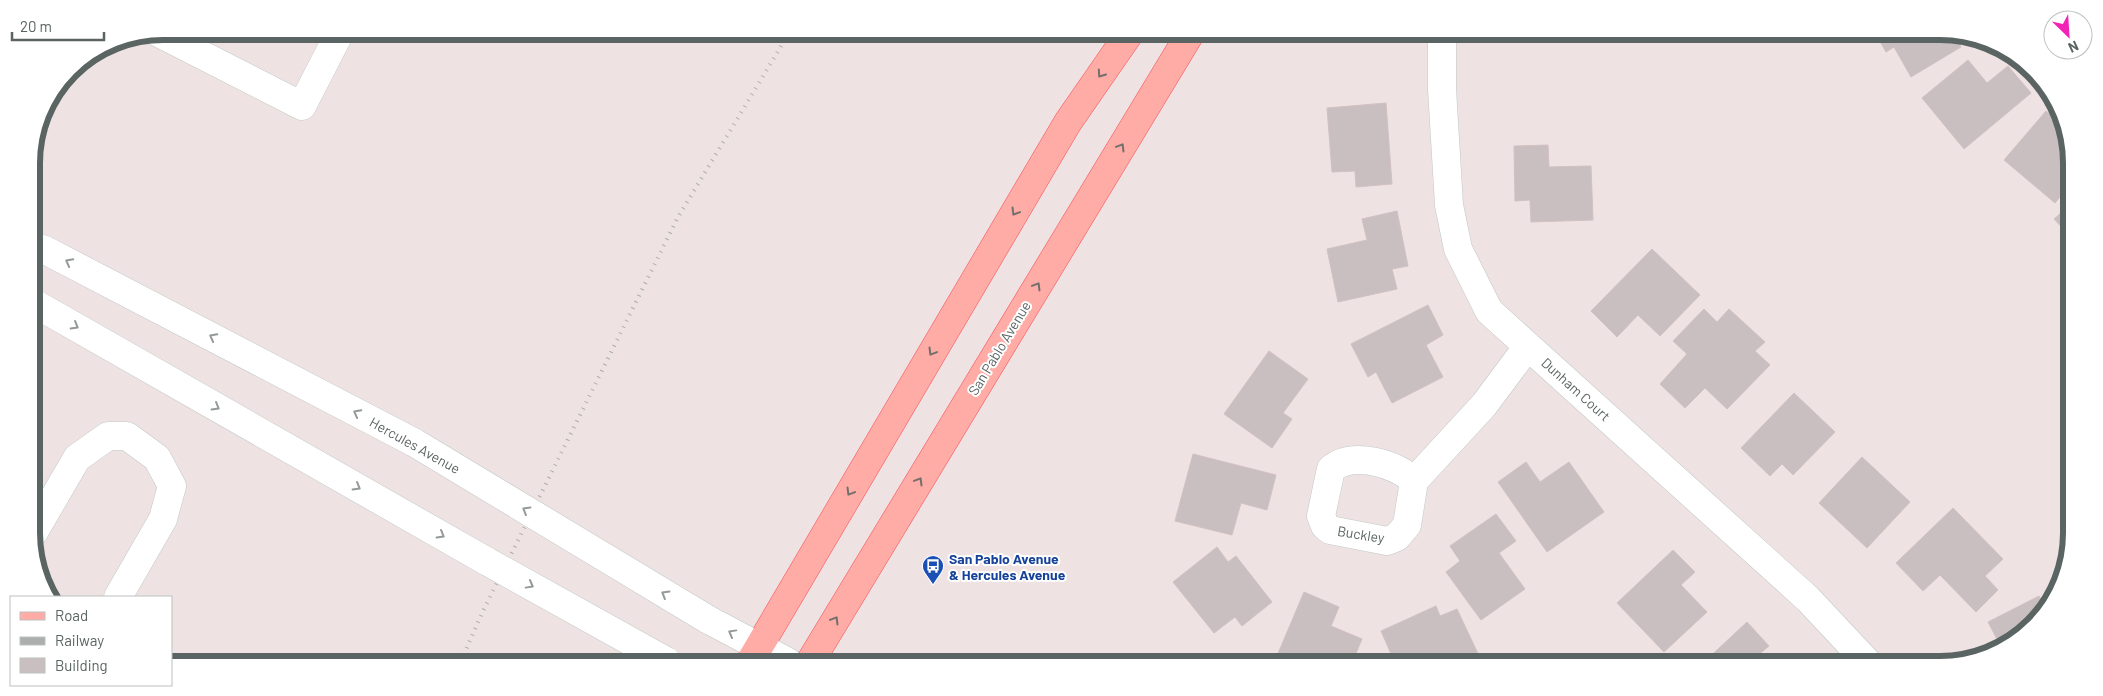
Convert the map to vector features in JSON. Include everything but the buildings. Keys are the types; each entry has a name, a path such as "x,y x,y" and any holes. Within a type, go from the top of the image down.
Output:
{"main road":[{"path":"754,654 1068,122 1124,40"},
{"name":"San Pablo Avenue","path":"814,656 1186,40"}],"street":[{"path":"173,40 302,106 336,40"},
{"name":"Dunham Court","path":"1442,40 1442,89 1449,205 1458,249 1489,311 1808,599 1861,656"},
{"name":"Hercules Avenue","path":"40,248 415,443 707,619 754,654"},
{"path":"40,307 655,656"},
{"path":"1414,481 1484,405 1528,346"},
{"path":"40,522 77,458 108,436 127,436 157,458 172,486 168,503 163,519 119,596"}],"railway":[{"path":"463,656 482,613 677,219 785,40"}],"place":[{"name":"San Pablo Avenue & Hercules Avenue","path":"933,585"}]}
